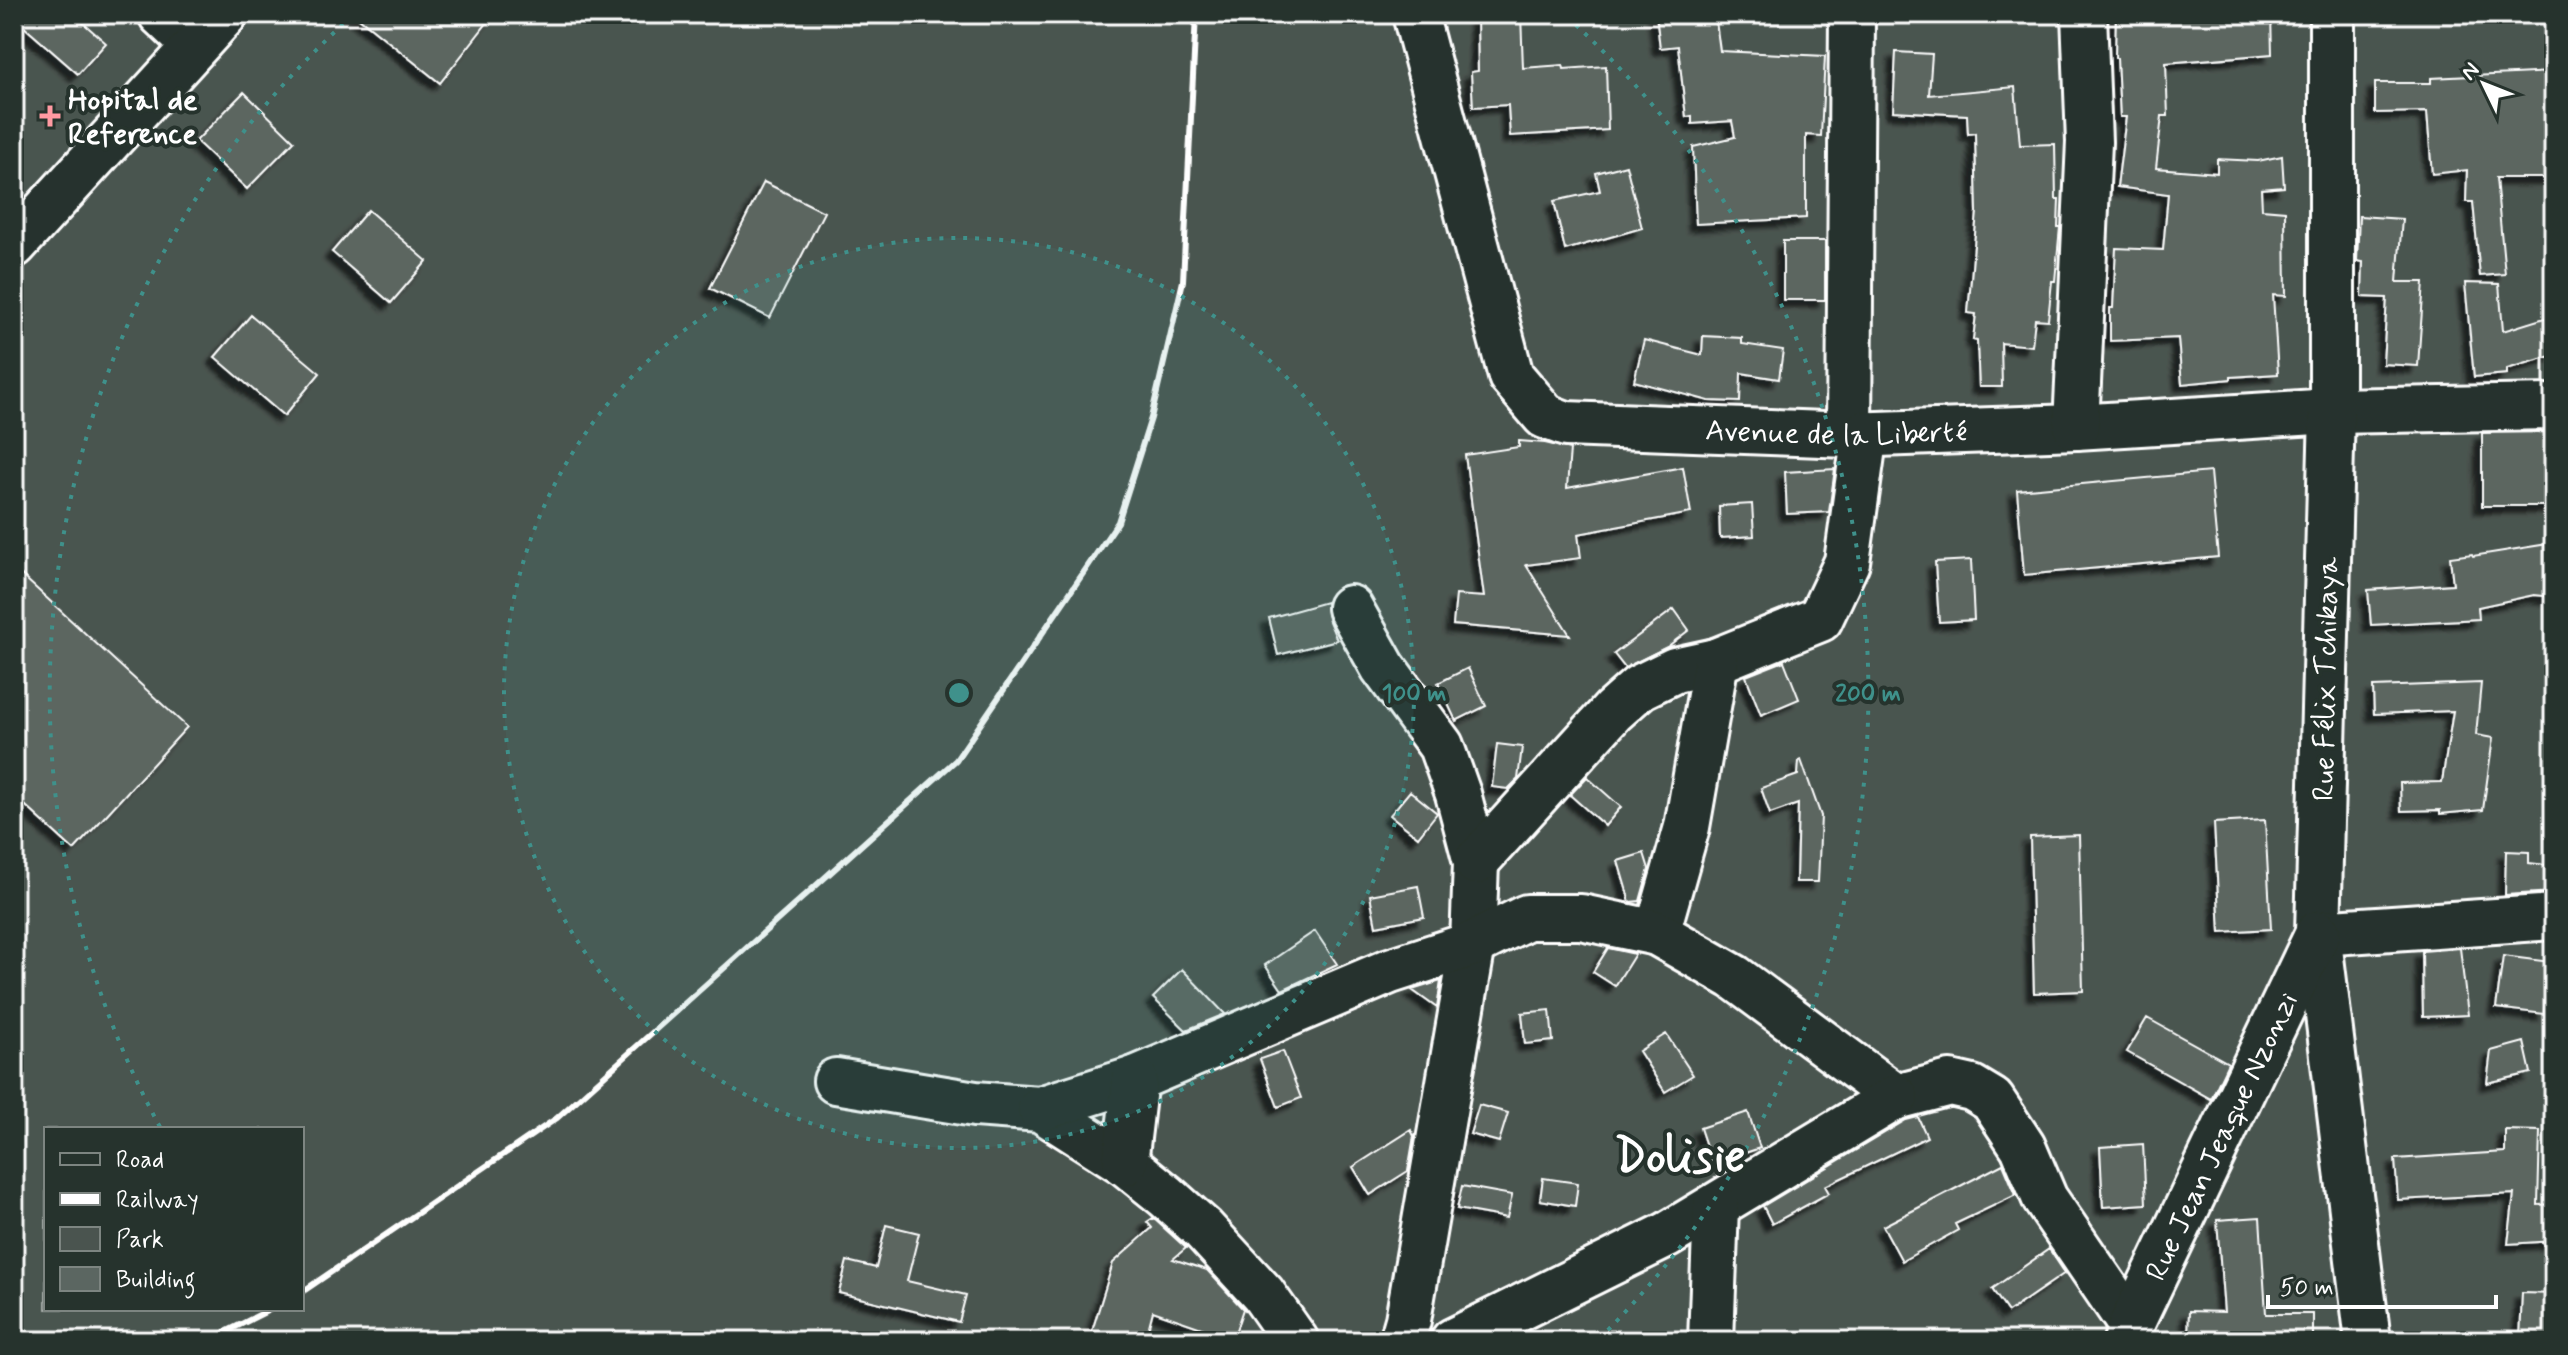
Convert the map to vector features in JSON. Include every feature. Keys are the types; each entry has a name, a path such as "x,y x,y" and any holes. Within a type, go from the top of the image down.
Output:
{"street":[{"path":"161,14 195,46"},
{"path":"14,245 225,14"},
{"name":"Avenue de la Liberté","path":"1415,14 1511,376 1545,416 1566,424 1857,434 2076,427 2332,411 2554,407"},
{"path":"1476,862 1613,711 1640,687 1675,670 1716,661 1820,619 1847,562 1857,434 1852,14"},
{"path":"2076,427 2089,142 2084,14"},
{"name":"Rue Félix Tchikaya","path":"2332,14 2332,411 2318,933 2368,1341"},
{"path":"1350,608 1383,667 1441,746 1458,794 1476,862 1473,944 1402,1341"},
{"path":"1657,933 1687,827 1716,661"},
{"path":"836,1081 975,1104 1040,1109 1135,1079 1390,971 1473,944 1527,917 1581,917 1657,933 1734,977 1896,1097"},
{"path":"2318,933 2554,917"},
{"name":"Rue Jean Jeaque Nzonzi","path":"2129,1333 2318,933"},
{"path":"1125,1163 1135,1079"},
{"path":"1453,1341 1667,1235 1896,1097 1950,1083 1972,1088 1992,1100 2023,1147 2045,1199 2129,1333"},
{"path":"1040,1109 1125,1163 1203,1229 1263,1294 1296,1341"},
{"path":"1711,1341 1716,1206"}],"green space":[{"path":"14,14 2554,14 2554,1341 14,1341"}],"building":[{"path":"14,14 73,14 106,43 78,74 14,18"},
{"path":"354,14 494,14 440,83"},
{"path":"1477,14 1521,14 1523,68 1606,66 1608,130 1510,136 1508,105 1473,107 1471,72 1478,71"},
{"path":"1656,14 1715,14 1720,51 1825,56 1821,136 1806,135 1806,218 1696,224 1693,147 1735,137 1732,121 1692,124 1692,116 1686,117 1678,46 1660,48"},
{"path":"2116,14 2271,14 2272,54 2166,63 2168,116 2162,116 2156,168 2217,173 2217,159 2258,161 2282,156 2284,187 2261,189 2262,209 2285,211 2286,296 2273,295 2278,374 2182,384 2178,338 2110,341 2116,248 2163,250 2168,194 2117,187 2126,117 2120,117 2115,58"},
{"path":"1896,52 1932,54 1929,95 2015,87 2020,145 2055,144 2060,227 2048,320 2035,319 2032,346 2001,343 2002,387 1979,387 1977,341 1973,340 1976,314 1968,313 1977,212 1975,133 1968,134 1967,115 1893,111"},
{"path":"2554,72 2554,178 2496,178 2505,274 2480,276 2473,202 2466,202 2467,170 2432,174 2427,112 2375,113 2375,83 2431,83 2431,78"},
{"path":"244,92 294,141 247,189 196,141"},
{"path":"1626,165 1642,228 1565,250 1554,201 1600,191 1596,173"},
{"path":"764,182 824,212 770,318 710,288"},
{"path":"368,210 427,261 391,303 332,252"},
{"path":"2359,216 2402,219 2397,282 2424,282 2418,366 2383,364 2387,298 2362,297 2363,262 2357,261"},
{"path":"1783,241 1825,241 1825,300 1783,300"},
{"path":"2465,283 2499,284 2503,331 2554,315 2554,355 2507,369 2507,374 2474,377"},
{"path":"251,315 320,373 284,416 215,357"},
{"path":"1703,336 1742,338 1742,344 1783,350 1779,379 1741,373 1740,402 1709,401 1634,381 1644,340 1702,355"},
{"path":"2551,432 2554,506 2482,506 2482,433"},
{"path":"1519,441 1570,449 1567,488 1683,467 1691,513 1578,534 1581,558 1526,565 1570,635 1453,625 1456,595 1484,597 1465,455 1519,447"},
{"path":"1835,469 1829,512 1787,514 1785,472"},
{"path":"2210,472 2218,557 2024,575 2017,490"},
{"path":"1752,504 1754,536 1720,538 1719,506"},
{"path":"2554,543 2554,597 2534,595 2478,607 2479,619 2371,625 2368,590 2453,584 2450,557"},
{"path":"1971,560 1974,620 1939,622 1935,562"},
{"path":"14,568 187,727 74,850 14,795"},
{"path":"1326,602 1328,619 1337,640 1278,655 1269,618"},
{"path":"1674,609 1689,630 1667,647 1625,668 1614,654"},
{"path":"1784,661 1799,699 1761,715 1746,676"},
{"path":"1468,668 1486,706 1456,721 1438,683"},
{"path":"2481,683 2476,735 2493,738 2483,810 2440,814 2440,810 2401,811 2400,783 2442,782 2453,711 2374,714 2373,687"},
{"path":"1497,744 1522,747 1518,779 1508,789 1492,787"},
{"path":"1801,760 1821,816 1818,882 1796,882 1798,804 1770,814 1761,788 1798,775"},
{"path":"1587,777 1621,807 1605,826 1570,795"},
{"path":"1410,791 1437,813 1418,837 1390,815"},
{"path":"2265,820 2271,929 2220,932 2214,823"},
{"path":"2079,835 2083,991 2034,993 2030,837"},
{"path":"2506,851 2529,852 2529,863 2554,866 2554,892 2505,895"},
{"path":"1644,853 1649,869 1640,901 1630,902 1618,861"},
{"path":"1418,886 1424,917 1376,926 1370,895"},
{"path":"1315,931 1337,964 1282,990 1265,965"},
{"path":"1608,948 1635,954 1615,986 1593,972"},
{"path":"2460,948 2468,1015 2423,1017 2422,951"},
{"path":"2503,956 2551,962 2544,1014 2496,1008"},
{"path":"1182,969 1225,1014 1186,1030 1153,998"},
{"path":"1441,981 1437,1008 1412,990"},
{"path":"1550,1010 1553,1041 1525,1044 1522,1013"},
{"path":"2147,1018 2228,1063 2211,1099 2127,1052"},
{"path":"1666,1034 1693,1075 1665,1092 1639,1051"},
{"path":"2524,1042 2531,1073 2487,1083 2491,1051"},
{"path":"1283,1051 1301,1098 1278,1107 1260,1059"},
{"path":"1479,1105 1508,1113 1499,1142 1470,1134"},
{"path":"1748,1112 1760,1148 1712,1164 1700,1128"},
{"path":"1918,1117 1927,1137 1825,1186 1829,1193 1772,1224 1763,1206 1906,1120"},
{"path":"1411,1130 1414,1136 1408,1171 1370,1195 1353,1167"},
{"path":"2505,1130 2540,1131 2538,1205 2554,1204 2554,1241 2508,1244 2514,1194 2398,1200 2395,1159 2505,1152"},
{"path":"2143,1144 2146,1204 2103,1207 2100,1147"},
{"path":"2003,1164 2016,1195 1955,1224 1958,1230 1902,1261 1883,1226"},
{"path":"1543,1178 1578,1183 1575,1206 1540,1200"},
{"path":"1462,1186 1512,1195 1507,1218 1457,1209"},
{"path":"2260,1217 2266,1314 2313,1314 2313,1341 2188,1341 2189,1311 2224,1312 2217,1220"},
{"path":"1153,1218 1186,1248 1173,1259 1207,1270 1243,1309 1233,1339 1153,1311 1145,1341 1089,1341 1113,1263 1152,1228 1147,1222"},
{"path":"886,1225 919,1233 907,1281 966,1295 959,1322 839,1293 847,1261 876,1268"},
{"path":"2049,1249 2065,1273 2008,1312 1992,1289"},
{"path":"2522,1293 2554,1294 2554,1341 2520,1341"}],"railway":[{"path":"304,1291 557,1118 956,760 1118,522 1151,418 1183,281 1196,14"},
{"path":"208,1341 267,1311"}],"place":[{"name":"Hopital de Reference","path":"50,116"}],"district":[{"name":"Dolisie","path":"1680,1155"}]}
